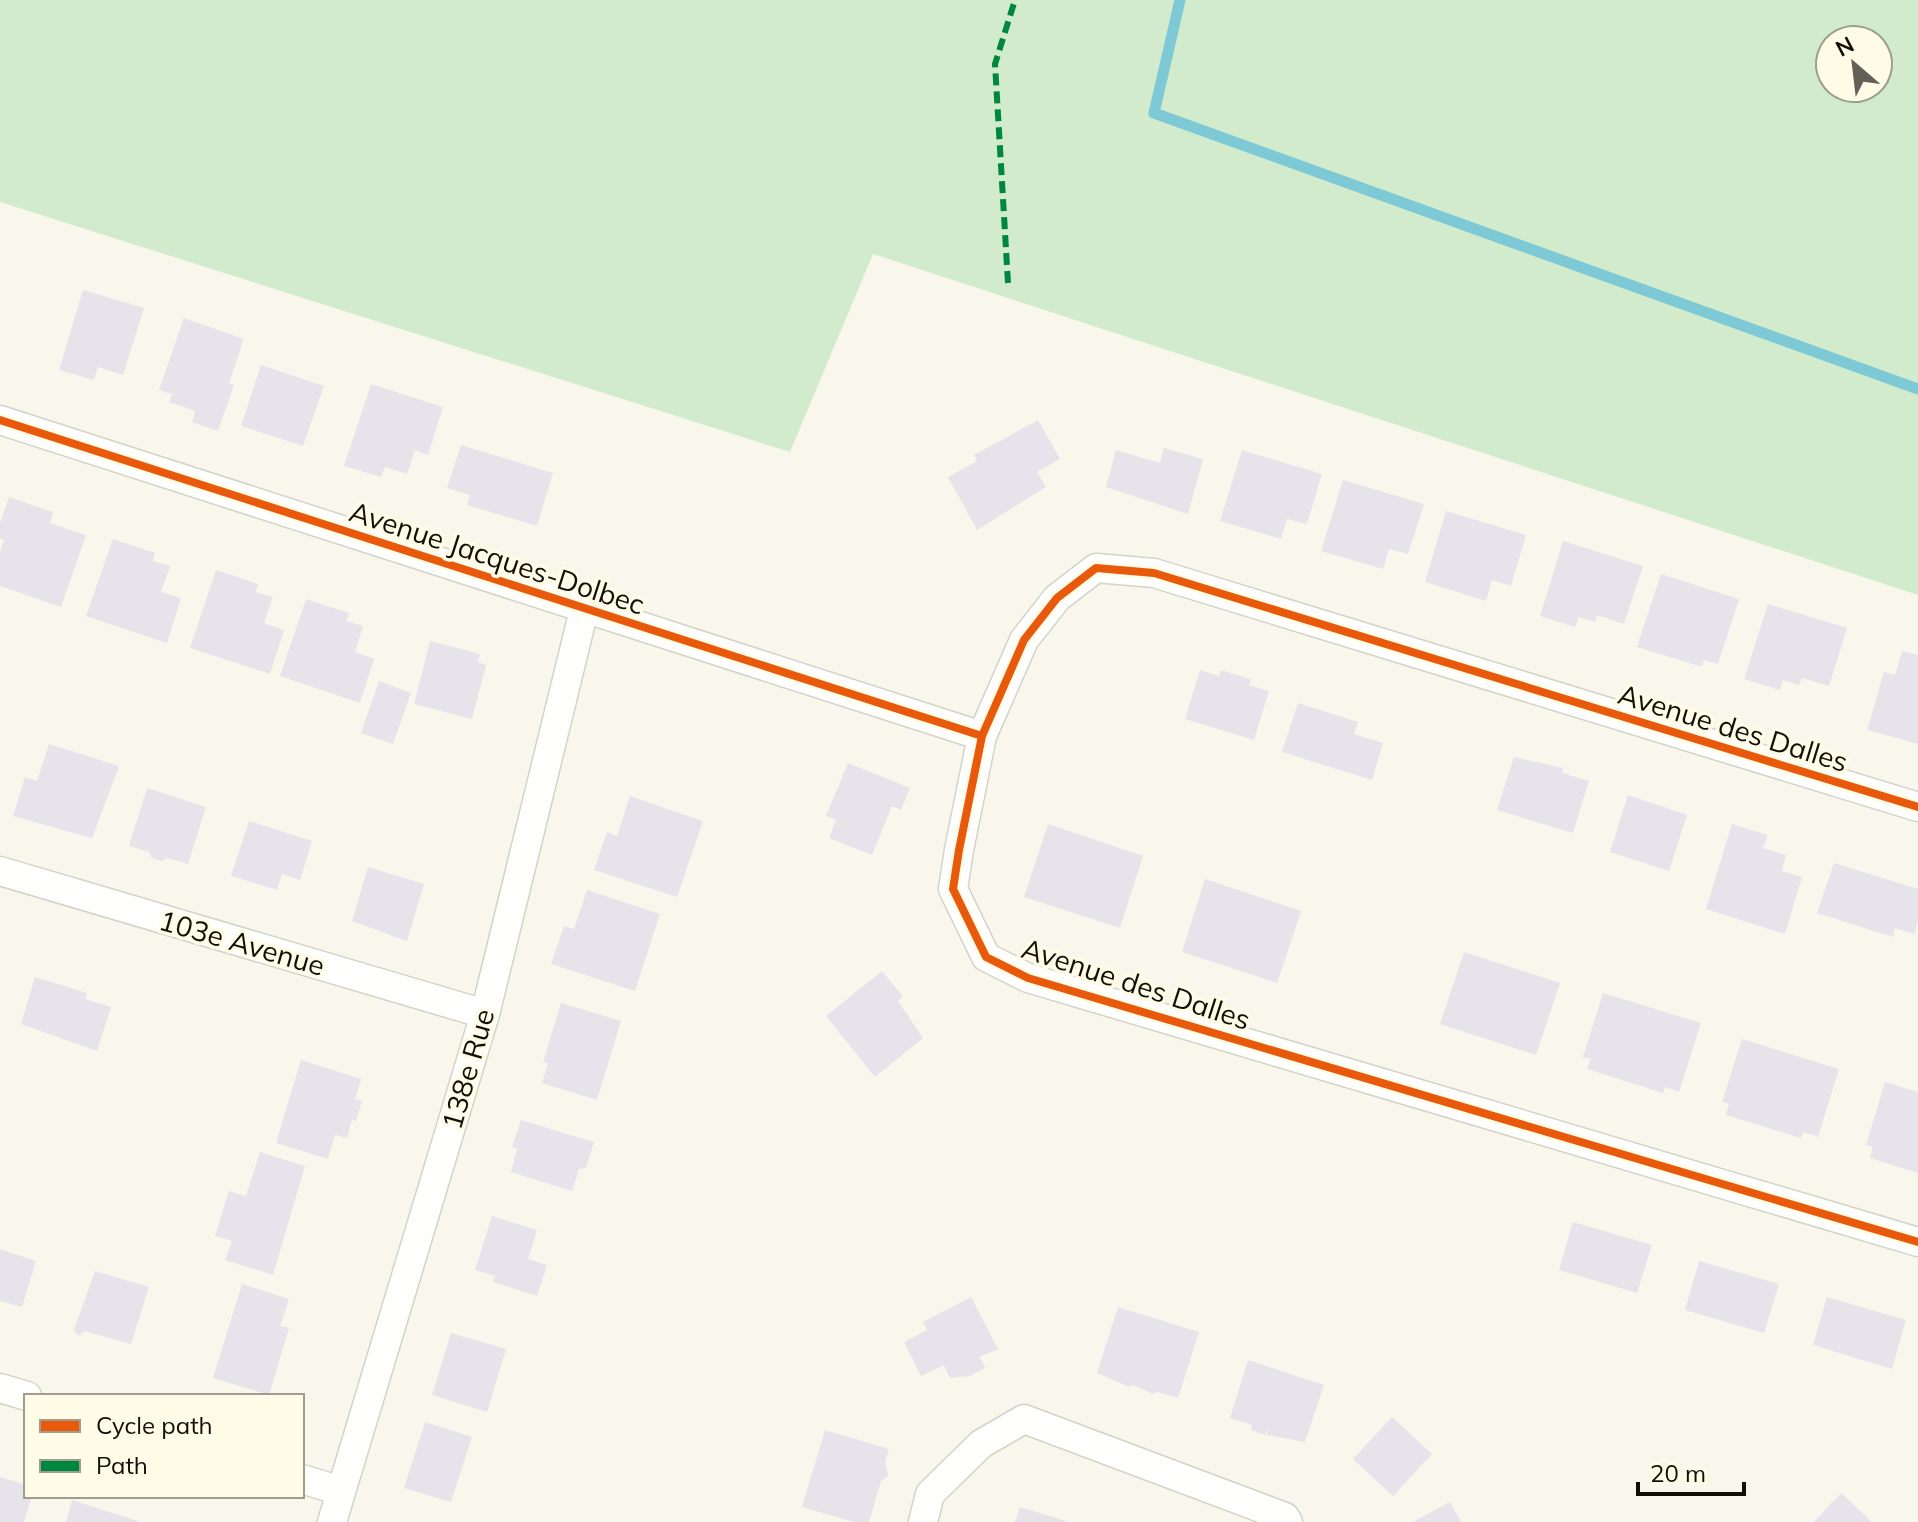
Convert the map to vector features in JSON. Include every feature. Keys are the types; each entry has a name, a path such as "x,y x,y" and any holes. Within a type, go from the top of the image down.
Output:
{"street":[{"name":"Avenue Jacques-Dolbec","path":"0,420 982,736"},
{"name":"Avenue des Dalles","path":"1918,807 1154,573 1096,568 1057,598 1024,640 982,736 953,889 986,957 1043,983 1918,1242"},
{"name":"138e Rue","path":"332,1522 485,1014 584,610"},
{"name":"103e Avenue","path":"0,871 485,1014"},
{"path":"0,1388 24,1395"},
{"path":"923,1522 930,1494 981,1444 1024,1419 1285,1517 1288,1522"},
{"path":"304,1480 341,1491"}],"green space":[{"path":"0,0 1918,0 1918,595 873,254 790,452 0,202"}],"building":[{"path":"83,290 144,308 123,375 98,367 94,380 59,370"},
{"path":"184,318 244,339 229,383 234,385 218,431 192,422 195,411 169,402 172,394 159,390"},
{"path":"261,365 324,386 303,446 241,426"},
{"path":"371,384 443,407 428,455 415,450 407,474 385,467 381,477 344,466"},
{"path":"1038,420 1060,459 1037,472 1046,487 977,530 948,477 977,461 974,455"},
{"path":"461,445 553,473 537,526 467,505 470,495 447,488"},
{"path":"1164,448 1203,459 1188,514 1106,487 1116,450 1160,463"},
{"path":"1242,450 1322,474 1307,524 1287,519 1281,539 1220,521"},
{"path":"1343,480 1424,504 1408,554 1389,549 1383,569 1321,551"},
{"path":"9,497 53,512 50,523 86,535 61,607 0,586 0,552 4,540 0,539 0,523"},
{"path":"1446,511 1526,535 1511,586 1492,580 1486,601 1425,582"},
{"path":"113,539 155,553 153,561 170,566 161,592 181,598 167,643 86,616"},
{"path":"1563,541 1643,566 1624,624 1597,615 1595,622 1579,617 1575,627 1540,616"},
{"path":"216,570 258,584 256,592 273,597 264,623 284,630 270,674 190,648"},
{"path":"1661,574 1739,599 1718,664 1704,660 1702,667 1637,647"},
{"path":"306,599 349,613 346,621 363,626 355,652 374,659 360,703 280,676"},
{"path":"1768,604 1847,628 1829,686 1802,678 1799,685 1783,680 1780,690 1744,679"},
{"path":"430,641 480,654 478,662 486,665 472,719 414,704"},
{"path":"1902,651 1918,655 1918,744 1867,730 1884,672 1895,675"},
{"path":"1200,670 1219,676 1221,670 1251,679 1249,685 1269,691 1254,740 1185,719"},
{"path":"379,681 411,693 393,744 361,733"},
{"path":"1298,703 1358,722 1354,734 1383,743 1372,780 1282,752"},
{"path":"49,744 119,766 92,838 13,816 25,777 37,781"},
{"path":"1514,757 1563,768 1562,773 1589,781 1573,833 1497,810"},
{"path":"848,763 910,788 901,810 892,806 872,855 829,838 836,820 826,816"},
{"path":"147,788 206,807 188,864 168,858 161,861 152,858 149,852 129,846"},
{"path":"1628,795 1687,815 1669,871 1610,852"},
{"path":"630,796 703,821 677,897 594,870 607,832 617,836"},
{"path":"249,821 312,841 300,880 282,874 277,890 231,876"},
{"path":"1048,824 1143,856 1120,928 1024,897"},
{"path":"1732,824 1768,835 1763,848 1786,855 1782,871 1802,877 1785,934 1706,909"},
{"path":"1834,863 1918,889 1918,921 1914,934 1895,928 1893,937 1817,913"},
{"path":"368,867 424,884 407,941 352,921"},
{"path":"1205,879 1301,911 1277,983 1182,952"},
{"path":"587,890 660,914 635,991 551,964 564,926 574,929"},
{"path":"1464,952 1560,983 1536,1055 1440,1024"},
{"path":"882,971 903,997 898,1001 923,1038 875,1077 826,1016"},
{"path":"35,977 87,993 85,999 111,1007 97,1051 21,1024"},
{"path":"1603,993 1701,1023 1679,1092 1665,1087 1663,1093 1587,1069 1591,1059 1583,1057"},
{"path":"561,1003 621,1021 597,1100 542,1083 548,1063 543,1062"},
{"path":"1742,1039 1839,1069 1818,1137 1803,1132 1801,1138 1726,1115 1729,1104 1722,1102"},
{"path":"301,1060 361,1079 355,1099 362,1101 356,1121 352,1120 347,1138 335,1135 328,1159 276,1143"},
{"path":"1885,1082 1918,1092 1918,1173 1870,1158 1873,1147 1866,1145"},
{"path":"521,1120 594,1142 586,1168 579,1169 572,1191 511,1172 517,1148 512,1147"},
{"path":"260,1152 305,1166 273,1275 225,1260 232,1241 215,1236 229,1191 246,1196"},
{"path":"492,1216 537,1230 528,1259 547,1265 537,1296 493,1282 495,1276 475,1270"},
{"path":"1573,1222 1652,1245 1637,1293 1559,1270"},
{"path":"0,1249 36,1261 22,1307 0,1301"},
{"path":"1699,1261 1779,1284 1764,1333 1685,1310"},
{"path":"95,1271 149,1287 131,1344 85,1331 78,1336 74,1330"},
{"path":"242,1284 289,1299 280,1326 289,1328 269,1394 213,1378"},
{"path":"971,1297 998,1349 980,1357 985,1368 970,1376 950,1378 944,1365 921,1376 904,1342 927,1330 923,1322"},
{"path":"1827,1297 1906,1320 1892,1369 1813,1345"},
{"path":"1118,1307 1199,1332 1178,1398 1157,1392 1153,1394 1133,1385 1129,1387 1097,1373"},
{"path":"451,1333 506,1349 487,1412 432,1395"},
{"path":"1248,1360 1324,1385 1305,1442 1267,1435 1268,1429 1265,1435 1251,1430 1252,1425 1230,1418"},
{"path":"1392,1417 1432,1454 1393,1496 1353,1459"},
{"path":"425,1422 472,1437 451,1502 404,1488"},
{"path":"825,1430 889,1449 885,1461 888,1476 881,1481 869,1522 854,1522 802,1507"},
{"path":"0,1477 24,1484 24,1498 31,1498 24,1522 0,1522"},
{"path":"1841,1493 1872,1522 1814,1522"},
{"path":"72,1500 138,1521 138,1522 66,1522"},
{"path":"1450,1502 1461,1522 1413,1522"},
{"path":"1020,1507 1066,1521 1066,1522 1015,1522"}],"waterway":[{"path":"1180,0 1154,113 1918,389"}],"marked path":[{"path":"1008,283 995,64 1015,0"}],"cycle path":[{"path":"0,420 982,736"},
{"path":"1918,807 1154,573 1096,568 1057,598 1024,640 982,736 953,889 986,957 1028,978 1918,1242"}]}
